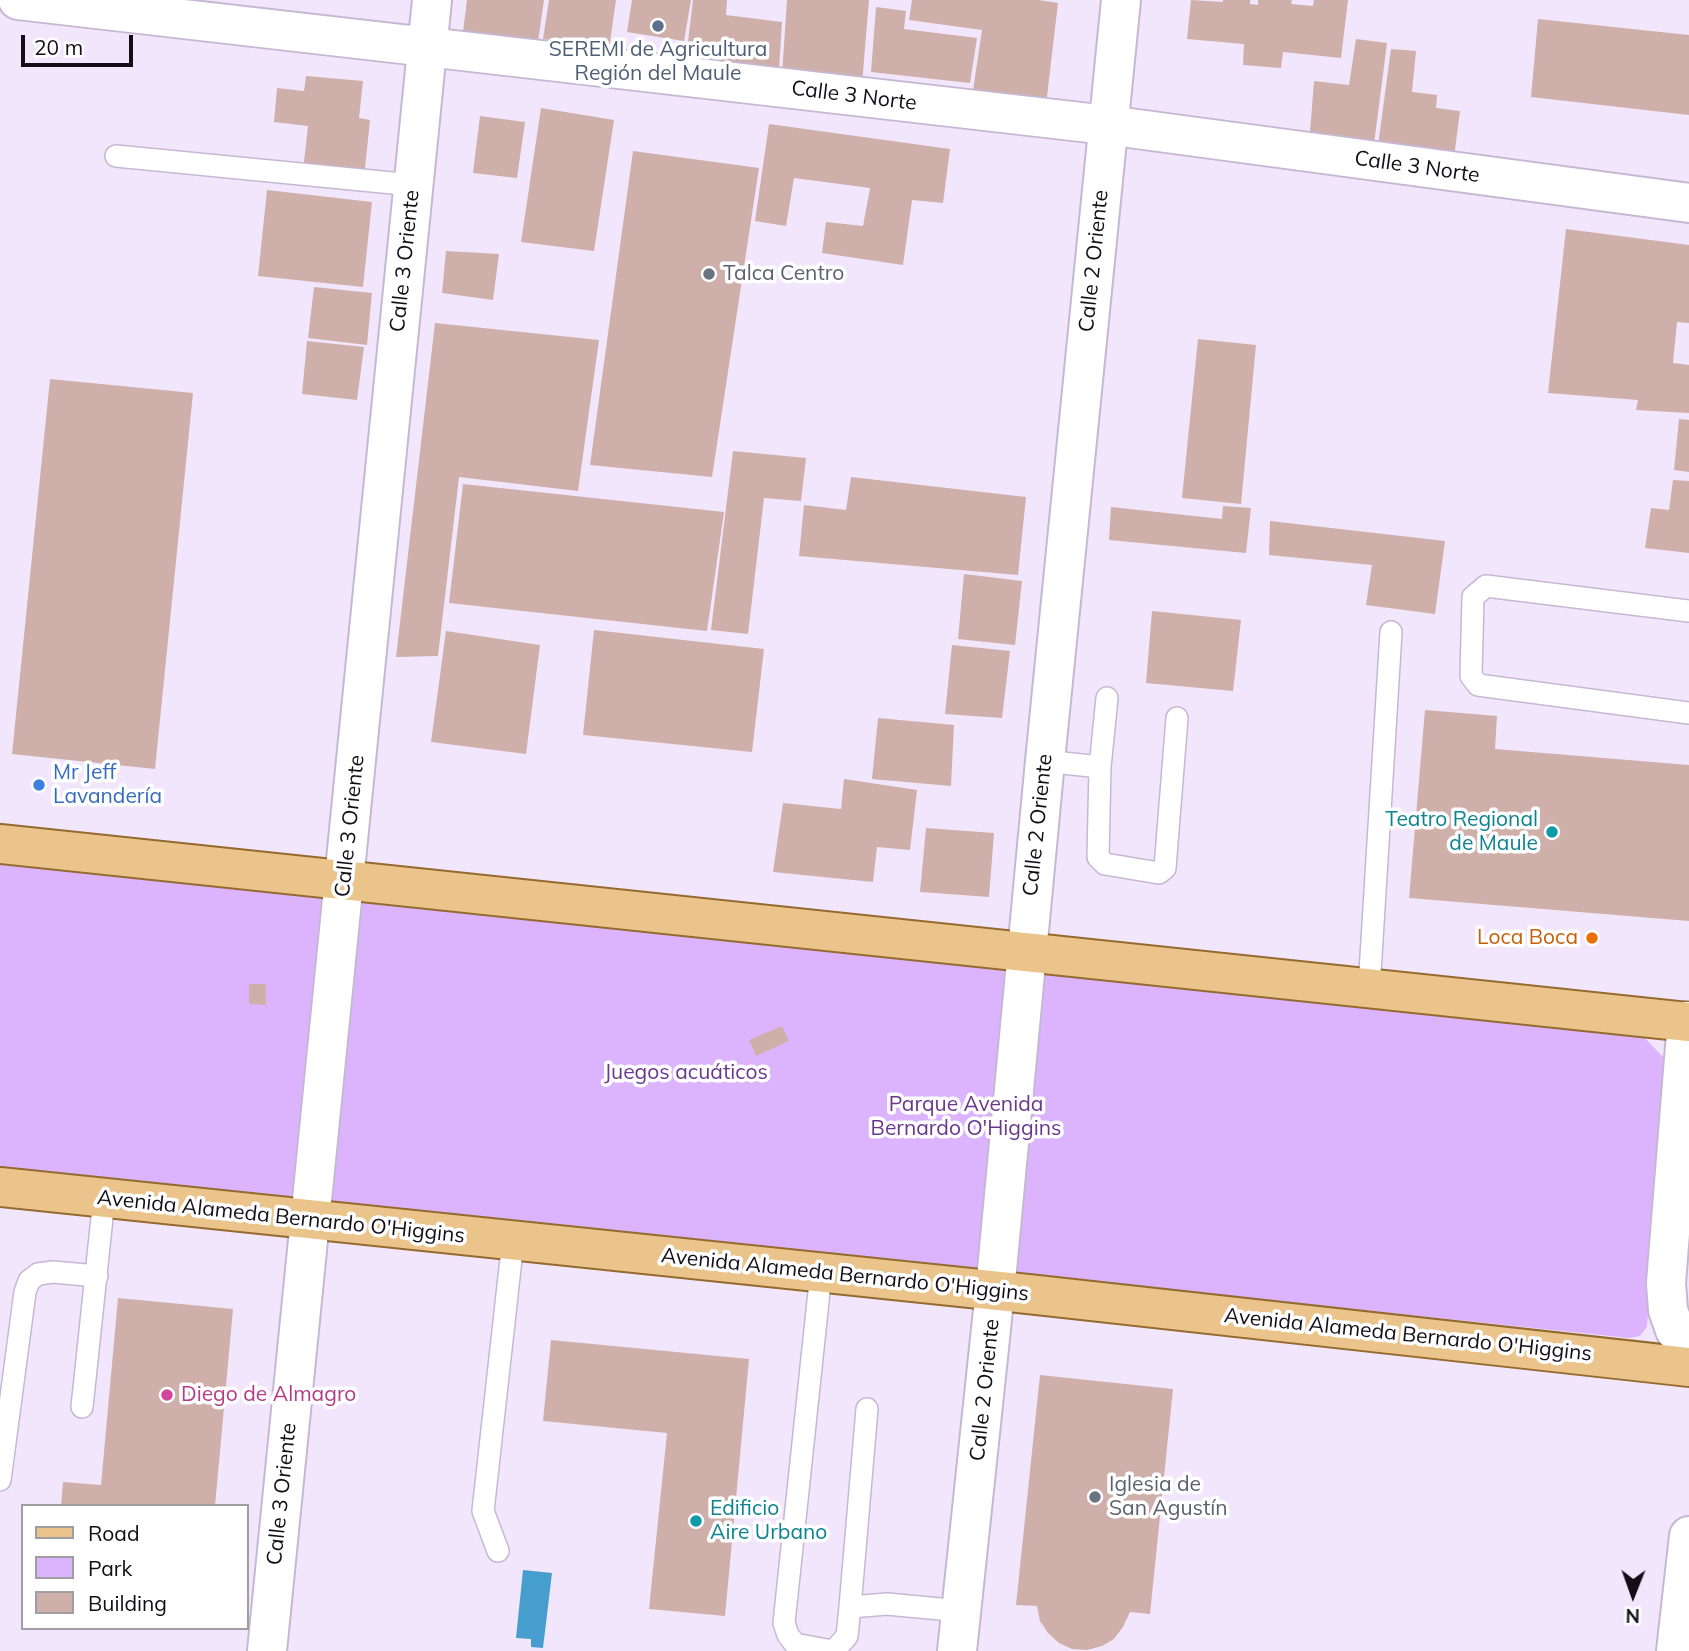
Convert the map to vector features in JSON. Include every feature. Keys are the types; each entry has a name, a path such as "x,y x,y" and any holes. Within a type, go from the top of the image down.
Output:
{"main road":[{"path":"0,844 1688,1022"},
{"name":"Avenida Alameda Bernardo O'Higgins","path":"0,1187 1689,1367"}],"street":[{"name":"Calle 3 Norte","path":"18,0 1107,125 1689,203"},
{"name":"Calle 3 Oriente","path":"267,1651 432,0"},
{"name":"Calle 2 Oriente","path":"957,1651 995,1291 1121,0"},
{"path":"1688,1022 1666,1283 1668,1310 1675,1330 1689,1349"},
{"path":"1676,1651 1689,1536"}],"lane":[{"path":"116,156 413,185"},
{"path":"1689,611 1486,586 1473,597 1471,676 1478,685 1689,713"},
{"path":"1369,989 1391,632"},
{"path":"1107,698 1100,767 1098,857 1105,864 1159,873 1165,868 1177,718"},
{"path":"1045,761 1100,767"},
{"path":"82,1407 104,1199"},
{"path":"498,1551 483,1511 513,1241"},
{"path":"0,1480 25,1292 29,1281 38,1274 53,1272 97,1276"},
{"path":"821,1273 784,1623 795,1644 833,1651 847,1636 867,1409"},
{"path":"850,1607 887,1604 961,1611"}],"green space":[{"name":"Parque Avenida Bernardo O'Higgins","path":"0,863 1641,1034 1665,1059 1647,1327 1640,1336 1629,1338 0,1167"}],"water":[{"path":"523,1570 552,1573 543,1648 531,1647 531,1639 516,1638"}],"building":[{"path":"467,0 544,0 538,42 463,32"},
{"path":"549,0 616,0 609,49 543,39"},
{"name":"SEREMI de Agricultura Región del Maule","path":"632,0 691,0 684,41 627,32"},
{"path":"693,0 727,0 726,15 782,22 779,70 686,59"},
{"path":"787,0 869,0 862,84 782,75"},
{"path":"912,0 1039,0 1058,3 1046,105 972,97 982,30 909,20"},
{"path":"1191,0 1250,0 1250,4 1258,5 1258,0 1292,0 1291,4 1313,6 1314,0 1348,0 1341,58 1283,52 1281,68 1243,65 1244,44 1187,39"},
{"path":"876,7 906,11 904,29 977,38 970,83 871,72"},
{"path":"1538,19 1689,35 1689,115 1531,97"},
{"path":"1356,39 1387,43 1373,152 1309,145 1314,81 1349,85"},
{"path":"1391,49 1416,51 1412,92 1437,95 1436,108 1460,111 1453,165 1377,153"},
{"path":"306,76 363,81 359,118 370,120 364,178 303,170 308,126 274,122 277,88 304,91"},
{"path":"541,108 614,120 594,251 521,242"},
{"path":"480,116 525,122 517,178 473,173"},
{"path":"769,124 950,149 943,203 912,200 903,265 822,253 826,222 863,226 870,188 794,178 786,226 755,221"},
{"path":"633,151 759,168 712,477 590,465"},
{"path":"267,190 372,202 363,287 258,276"},
{"path":"1566,229 1689,245 1689,323 1677,322 1673,363 1689,365 1689,413 1636,410 1638,400 1548,393"},
{"path":"446,251 499,254 493,300 442,293"},
{"path":"314,287 372,293 367,345 308,338"},
{"path":"435,323 599,340 578,491 459,477 438,656 396,657"},
{"path":"1198,339 1256,345 1241,504 1182,498"},
{"path":"307,341 364,347 357,400 302,394"},
{"path":"50,379 193,393 155,769 12,754"},
{"path":"1679,419 1689,420 1689,472 1674,470"},
{"path":"733,451 806,458 801,501 764,498 748,634 711,630"},
{"path":"851,477 1026,497 1018,575 799,556 804,505 846,510"},
{"path":"1673,480 1689,481 1689,553 1645,548 1651,508 1669,510"},
{"path":"463,484 724,512 707,631 449,603"},
{"path":"1223,506 1251,508 1246,553 1109,540 1111,507 1222,519"},
{"path":"1270,521 1445,541 1435,614 1366,605 1372,565 1269,555"},
{"path":"964,574 1022,581 1015,645 958,639"},
{"path":"1152,611 1241,620 1233,691 1146,683"},
{"path":"594,630 764,649 752,752 583,735"},
{"path":"446,631 540,645 526,754 431,742"},
{"path":"952,645 1010,651 1002,718 945,714"},
{"name":"Teatro Regional de Maule","path":"1425,710 1497,716 1495,749 1689,765 1689,921 1409,898"},
{"path":"878,718 954,725 951,786 872,779"},
{"path":"844,779 917,790 910,850 877,847 873,882 773,872 783,803 841,809"},
{"path":"926,828 994,833 989,897 920,892"},
{"path":"249,984 266,984 266,1005 249,1004"},
{"path":"782,1026 789,1041 756,1056 749,1040"},
{"name":"Diego de Almagro","path":"118,1298 233,1309 215,1504 61,1504 63,1482 101,1485"},
{"name":"Edificio Aire Urbano","path":"551,1340 749,1359 725,1616 649,1609 667,1433 543,1421"},
{"name":"Iglesia de San Agustín","path":"1040,1375 1173,1389 1150,1614 1130,1612 1114,1639 1087,1650 1072,1649 1059,1643 1040,1621 1037,1606 1016,1605"}],"place":[{"name":"SEREMI de Agricultura Región del Maule","path":"658,26"},
{"name":"Talca Centro","path":"709,274"},
{"name":"Mr Jeff Lavandería","path":"39,785"},
{"name":"Teatro Regional de Maule","path":"1552,832"},
{"name":"Loca Boca","path":"1592,938"},
{"name":"Diego de Almagro","path":"167,1395"},
{"name":"Iglesia de San Agustín","path":"1095,1497"},
{"name":"Edificio Aire Urbano","path":"696,1521"}],"park label":[{"name":"Juegos acuáticos","path":"686,1073"}]}
